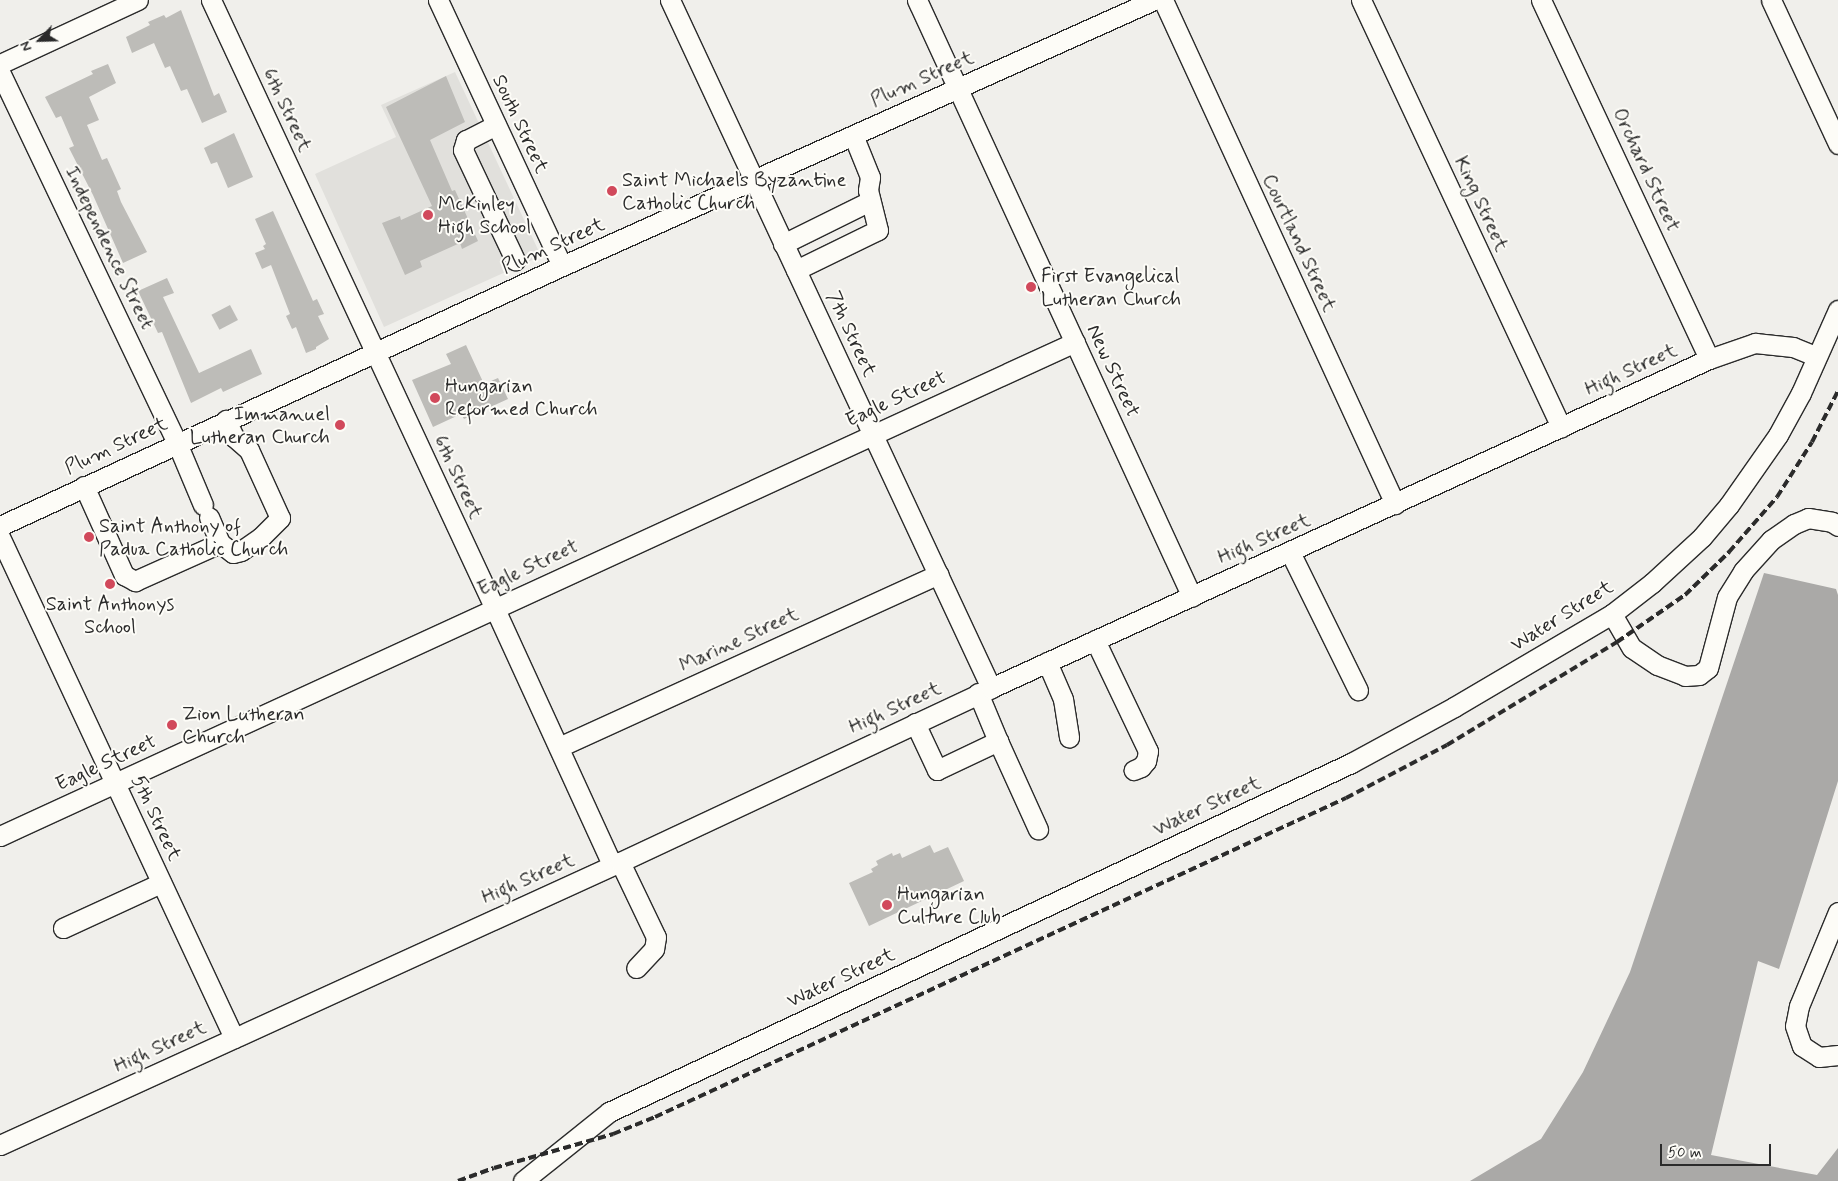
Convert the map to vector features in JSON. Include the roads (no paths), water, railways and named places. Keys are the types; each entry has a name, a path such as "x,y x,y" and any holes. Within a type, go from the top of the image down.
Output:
{"street":[{"path":"0,64 138,0"},
{"name":"6th Street","path":"211,0 558,747 616,864 656,937 654,949 636,968"},
{"name":"South Street","path":"438,0 562,266"},
{"name":"7th Street","path":"670,0 938,574 985,691 998,741 1038,829"},
{"name":"New Street","path":"917,0 1192,596"},
{"name":"Plum Street","path":"0,526 562,266 1154,0"},
{"name":"Courtland Street","path":"1163,0 1395,504"},
{"name":"King Street","path":"1361,0 1561,427"},
{"name":"Orchard Street","path":"1541,0 1709,359"},
{"path":"1771,0 1838,144"},
{"name":"Independence Street","path":"0,72 177,443 220,543"},
{"path":"496,125 466,140 463,150 515,260"},
{"path":"796,270 878,230 868,190 870,177 853,135"},
{"path":"784,244 870,201"},
{"name":"Water Street","path":"523,1181 609,1112 1351,763 1454,707 1612,614 1652,583 1695,544 1729,505 1778,435 1801,393 1815,356 1838,310"},
{"name":"Eagle Street","path":"0,836 1075,342"},
{"name":"High Street","path":"0,1145 616,864 1047,662 1709,359 1755,343 1793,347 1815,356"},
{"path":"84,486 124,575 130,580 135,581 220,543 233,553 241,552 261,537 280,518 249,450 234,437 226,420"},
{"path":"1612,614 1632,648 1657,665 1684,676 1699,675 1708,668 1727,597 1742,571 1770,540 1794,524 1808,518 1832,522 1838,526"},
{"name":"5th Street","path":"0,537 234,1038"},
{"path":"1290,552 1358,690"},
{"name":"Marine Street","path":"558,747 938,574"},
{"path":"1095,640 1148,751 1146,761 1141,767 1134,770"},
{"path":"1047,662 1063,699 1069,738"},
{"path":"915,723 937,770 998,741"},
{"path":"62,928 161,883"},
{"path":"1838,912 1799,1006 1795,1026 1802,1046 1819,1057 1838,1055"}],"railway":[{"path":"458,1181 494,1168 613,1134 655,1117 1346,798 1447,745 1617,642 1685,595 1729,552 1777,497 1812,442 1838,391"}],"place":[{"name":"Saint Michaels Byzantine Catholic Church","path":"612,191"},
{"name":"McKinley High School","path":"428,215"},
{"name":"First Evangelical Lutheran Church","path":"1031,287"},
{"name":"Hungarian Reformed Church","path":"435,398"},
{"name":"Immanuel Lutheran Church","path":"340,425"},
{"name":"Saint Anthony of Padua Catholic Church","path":"89,537"},
{"name":"Saint Anthonys School","path":"110,584"},
{"name":"Zion Lutheran Church","path":"172,725"},
{"name":"Hungarian Culture Club","path":"887,905"}]}
